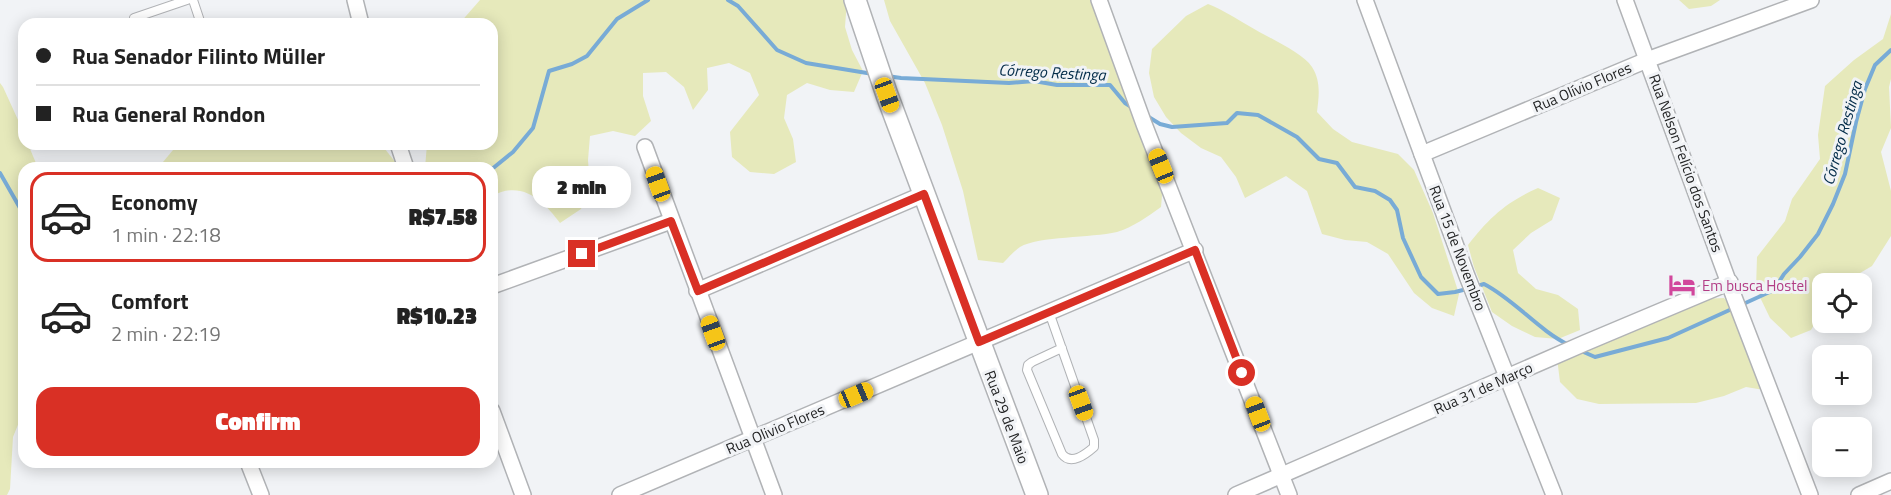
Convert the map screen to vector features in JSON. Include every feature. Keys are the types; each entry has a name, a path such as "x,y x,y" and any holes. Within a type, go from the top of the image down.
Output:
{"main road":[{"name":"Rua 29 de Maio","path":"855,0 887,95 1036,495"}],"street":[{"path":"355,0 360,18"},
{"path":"1099,0 1144,124 1289,495"},
{"name":"Rua 15 de Novembro","path":"1365,0 1506,379 1554,495"},
{"name":"Rua Nelson Felício dos Santos","path":"1625,0 1810,495"},
{"name":"Rua Olívio Flores","path":"1422,154 1647,60 1811,0"},
{"path":"645,147 774,495"},
{"path":"698,291 924,194"},
{"path":"498,284 671,221"},
{"name":"Rua Olivio Flores","path":"620,495 1195,250"},
{"name":"Rua 31 de Março","path":"1236,495 1586,343 1732,290"},
{"path":"498,427 523,495"},
{"path":"250,468 261,495"},
{"path":"1859,495 1891,481"}],"lane":[{"path":"134,18 186,0"},
{"path":"193,0 199,18"},
{"path":"1049,312 1062,348 1094,440 1094,447 1083,456 1070,460 1062,454 1027,370 1028,365 1032,362 1062,348"}],"green space":[{"path":"480,0 847,0 845,27 852,50 863,71 854,92 830,90 807,83 787,95 784,118 793,139 796,162 774,174 750,172 732,157 730,132 759,95 750,73 729,63 707,68 708,90 693,110 684,87 666,72 643,73 643,96 651,121 635,136 613,131 590,136 588,160 590,187 581,209 560,223 539,200 531,195 513,190 498,194 498,162 426,162 426,150 498,150 498,18 464,18"},
{"path":"884,0 1090,0 1108,43 1133,116 1163,184 1161,207 1134,225 1117,232 1029,243 1020,247 1003,263 978,260 963,191 942,125 925,83 890,21"},
{"path":"1679,0 1720,0 1711,6 1689,9"},
{"path":"1208,4 1224,11 1307,61 1315,72 1318,83 1317,112 1333,129 1352,142 1398,154 1414,170 1433,213 1459,294 1454,316 1432,308 1414,293 1388,254 1367,242 1345,240 1322,234 1307,191 1286,176 1245,198 1236,177 1221,157 1201,148 1181,133 1166,117 1154,97 1149,73 1152,49 1186,16"},
{"path":"1891,14 1889,87 1891,128 1881,152 1891,191 1891,236 1872,266 1860,273 1812,273 1812,328 1791,338 1770,318 1756,289 1757,257 1785,221 1792,199 1820,159 1818,135 1825,86 1854,60 1883,39"},
{"path":"0,83 18,120 18,150 30,150 36,162 18,162 18,425 13,437 10,489 7,495 0,495"},
{"path":"173,150 386,150 395,162 163,162"},
{"path":"1538,188 1560,198 1552,220 1531,233 1513,250 1518,273 1536,289 1558,295 1578,309 1580,330 1558,339 1535,337 1512,326 1492,312 1468,245 1499,212"},
{"path":"1724,298 1739,316 1764,390 1746,387 1724,396 1696,403 1599,404 1577,399 1560,382 1557,358 1701,299"}],"waterway":[{"name":"Córrego Restinga","path":"498,164 513,152 533,128 549,71 572,64 587,56 617,19 648,0"},
{"name":"Córrego Restinga","path":"728,0 738,6 777,50 806,63 873,74"},
{"name":"Córrego Restinga","path":"1741,305 1774,290 1784,274 1818,234 1845,174 1865,89 1875,65 1891,50"},
{"name":"Córrego Restinga","path":"887,76 1009,83 1034,81 1057,85 1110,85 1125,103 1133,108"},
{"name":"Córrego Restinga","path":"1147,116 1160,124 1172,127 1227,123 1237,113 1258,115 1297,137 1319,159 1337,163 1355,187 1375,191 1390,200 1397,210 1403,238 1421,277 1438,294 1467,289"},
{"name":"Córrego Restinga","path":"0,173 18,204"},
{"name":"Córrego Restinga","path":"1474,287 1484,284 1569,345"},
{"name":"Córrego Restinga","path":"1579,350 1595,357 1668,338 1734,308"}],"place":[{"name":"Em busca Hostel","path":"1682,285"}],"route":[{"path":"582,254 671,221 698,291 924,194 979,342 1195,250 1242,373"}]}
